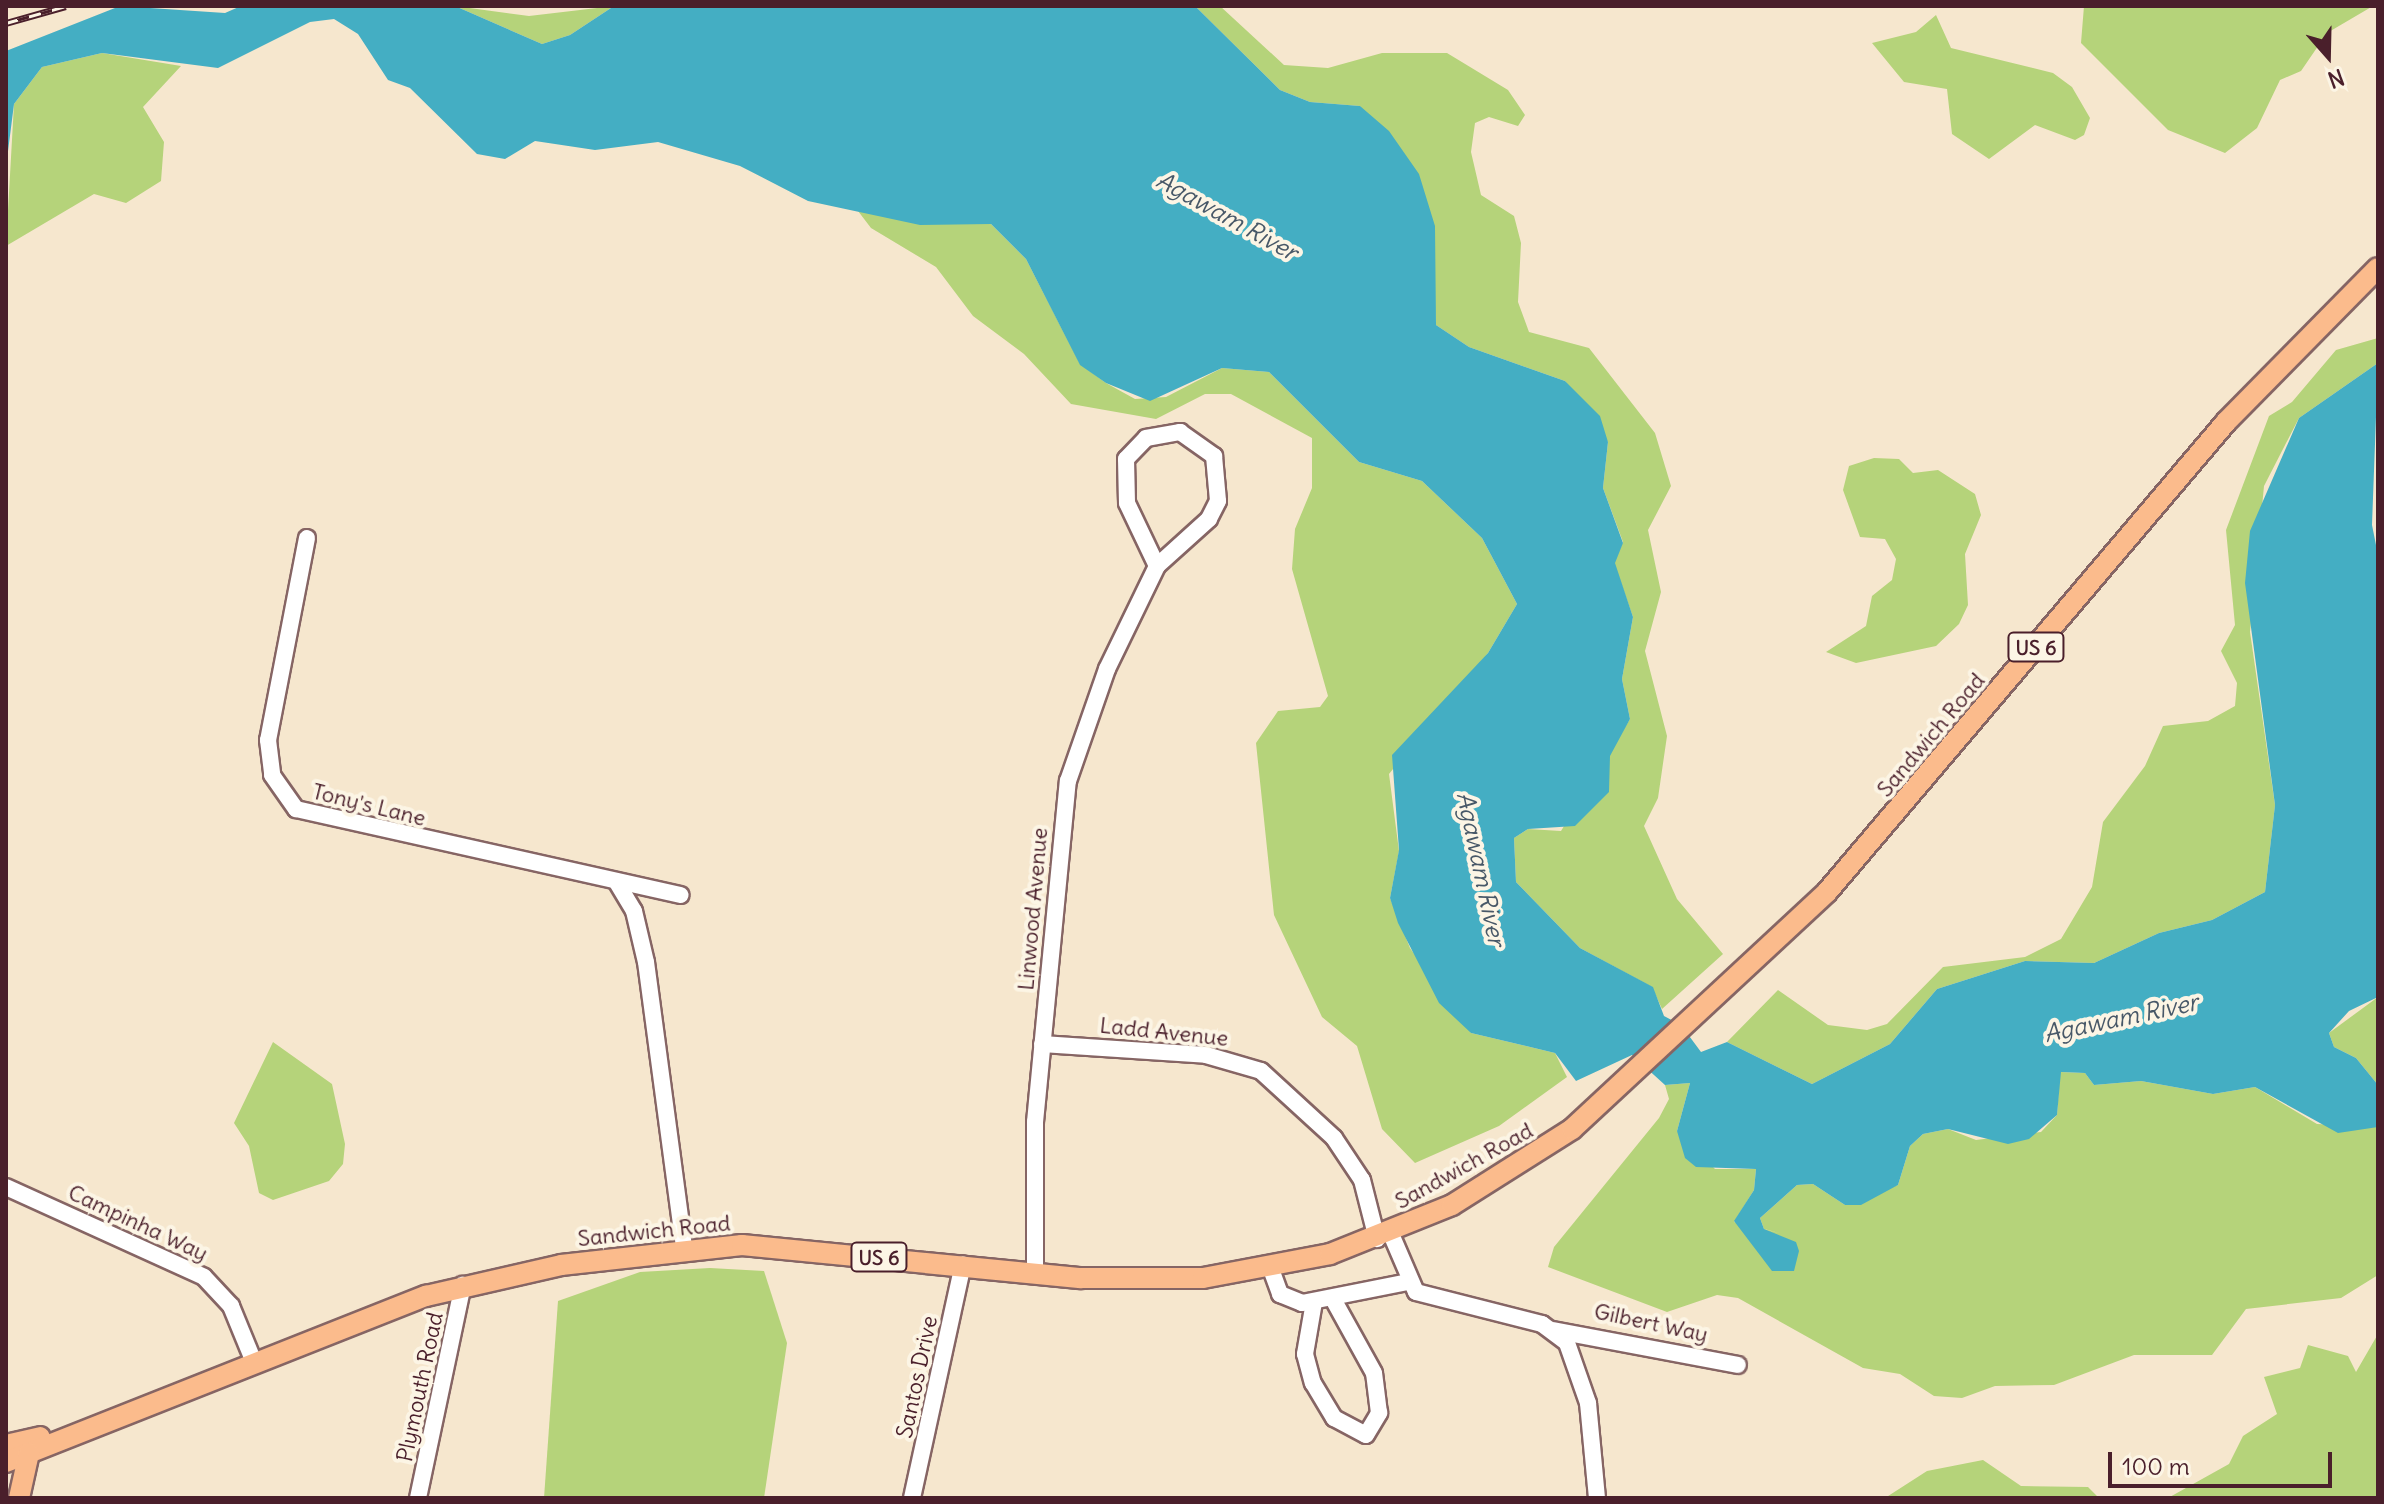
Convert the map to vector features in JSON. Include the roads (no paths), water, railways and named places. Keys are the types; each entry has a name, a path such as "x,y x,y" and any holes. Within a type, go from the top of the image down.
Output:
{"main road":[{"name":"Sandwich Road","path":"6,1462 87,1425 463,1285 684,1247 768,1246 1035,1274 1156,1280 1271,1269 1384,1236 1535,1156 1691,1023 1844,874 2226,422 2378,268"},
{"name":"Sandwich Road","path":"6,1445 87,1425"},
{"path":"19,1498 29,1453"}],"street":[{"name":"Linwood Avenue","path":"1035,1274 1032,1171 1071,764 1157,566 1209,519 1218,501 1214,456 1180,432 1137,443 1123,468 1127,503 1157,566"},
{"name":"Tony's Lane","path":"307,538 268,740 269,765 289,803 324,821 681,895"},
{"path":"616,881 634,911 646,962 684,1247"},
{"name":"Ladd Avenue","path":"1042,1044 1206,1055 1261,1071 1334,1138 1362,1180 1384,1236 1408,1282"},
{"name":"Campinha Way","path":"6,1187 204,1277 231,1306 254,1362"},
{"name":"Santos Drive","path":"912,1498 963,1265"},
{"path":"1271,1269 1286,1299 1314,1302 1408,1282"},
{"name":"Gilbert Way","path":"1408,1282 1432,1300 1553,1330 1738,1365"},
{"name":"Plymouth Road","path":"418,1498 463,1285"},
{"path":"1314,1302 1305,1354 1313,1383 1334,1418 1366,1435 1379,1413 1374,1373 1333,1299"},
{"path":"1553,1330 1572,1352 1585,1387 1597,1498"}],"water":[{"name":"Agawam River","path":"120,6 225,13 241,6 455,6 542,44 570,35 614,6 1195,6 1280,90 1310,102 1360,106 1389,131 1419,174 1435,226 1436,325 1469,347 1565,381 1600,416 1608,442 1603,488 1623,543 1615,563 1633,617 1622,679 1630,719 1610,756 1609,792 1575,826 1528,829 1514,838 1516,882 1580,948 1653,987 1664,1016 1681,1025 1701,1052 1727,1042 1812,1084 1890,1044 1937,989 2025,961 2094,963 2159,933 2212,920 2265,892 2275,805 2245,583 2250,531 2299,418 2378,363 2372,525 2378,555 2378,997 2349,1011 2329,1033 2334,1047 2356,1058 2378,1085 2378,1127 2338,1133 2255,1087 2213,1094 2141,1081 2094,1085 2085,1073 2061,1072 2057,1115 2029,1139 2008,1144 1948,1129 1923,1134 1910,1146 1898,1185 1861,1205 1845,1205 1813,1184 1797,1185 1760,1218 1764,1229 1796,1242 1799,1251 1794,1271 1772,1271 1734,1221 1754,1190 1756,1169 1696,1167 1685,1158 1677,1131 1690,1083 1665,1085 1632,1055 1576,1081 1555,1053 1471,1033 1439,1003 1398,923 1390,898 1399,850 1392,755 1488,653 1517,604 1482,538 1422,481 1359,462 1269,372 1222,368 1150,401 1106,383 1080,365 1026,259 991,224 920,225 808,201 740,166 658,142 595,150 535,141 505,159 477,154 410,88 388,80 358,34 334,19 310,22 218,68 102,53 42,67 14,104 6,167 6,51"}],"railway":[{"path":"6,23 66,6"}]}
